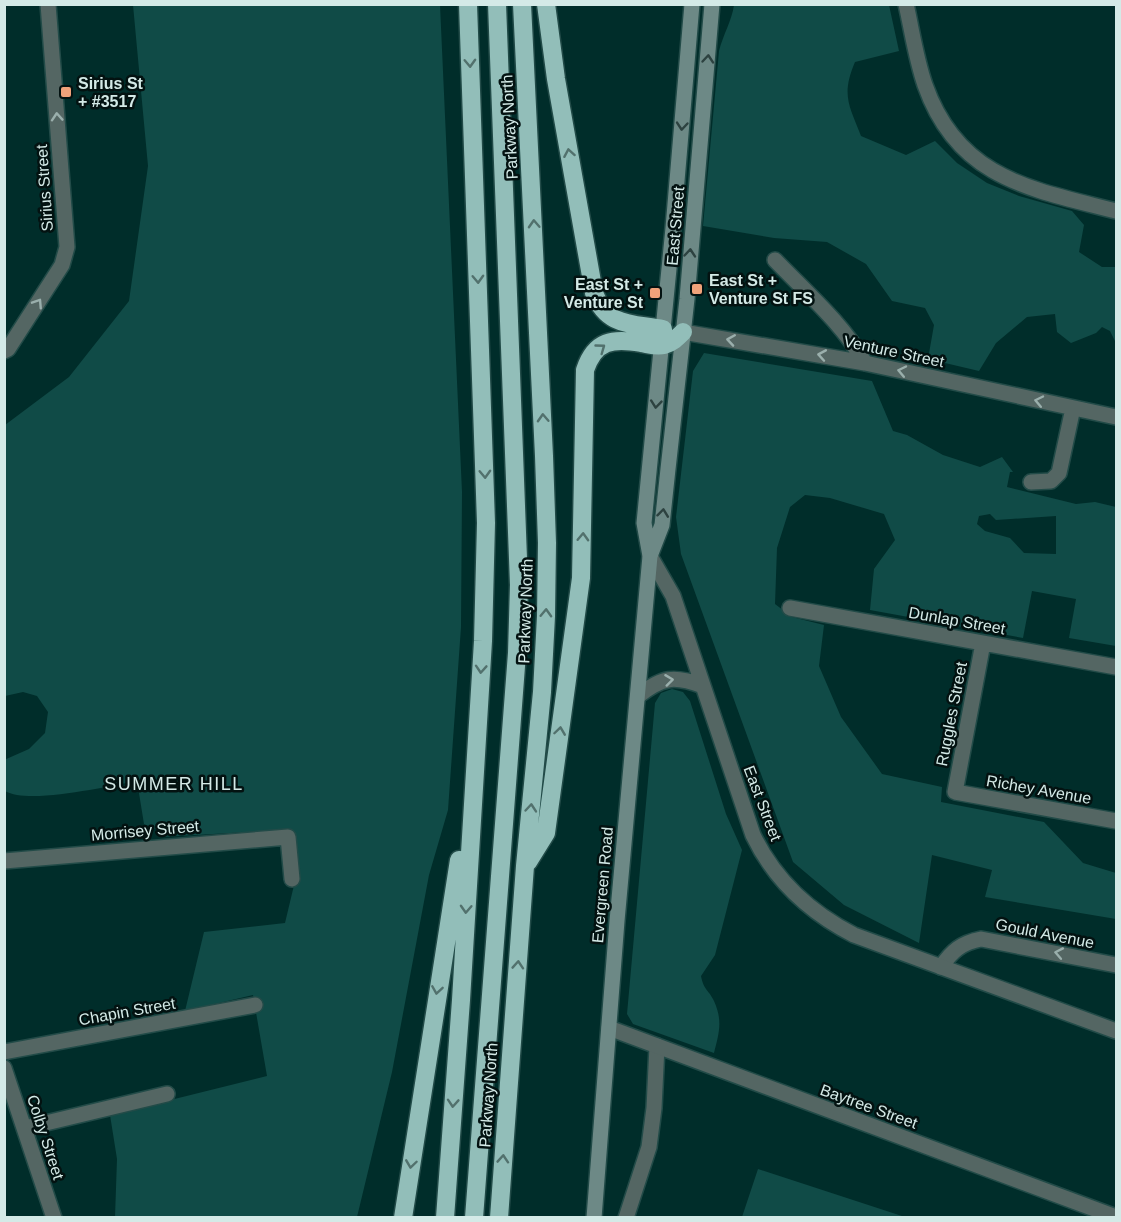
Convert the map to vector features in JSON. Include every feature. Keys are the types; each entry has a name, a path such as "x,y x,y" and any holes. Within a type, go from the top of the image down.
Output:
{"highway":[{"name":"Parkway North","path":"444,1218 461,1000 483,641 486,523 468,4"},
{"path":"474,1218 516,664 519,585 497,4"},
{"name":"Parkway North","path":"499,1218 525,866 542,693 547,543 522,4"},
{"path":"546,4 556,79 594,293 599,305 609,316 672,342 683,332"},
{"path":"525,866 546,832 581,578 585,370 593,352 600,346 610,342 662,337"},
{"path":"403,1218 474,767"}],"main road":[{"name":"East Street","path":"650,556 644,523 692,4"},
{"name":"East Street","path":"650,556 662,525 683,332 712,4"},
{"name":"Evergreen Road","path":"594,1218 650,556"}],"street":[{"name":"Sirius Street","path":"4,351 8,349 62,265 67,247 48,4"},
{"path":"906,4 919,67 930,100 947,131 959,145 984,166 1014,182 1116,211"},
{"path":"775,260 843,332 865,363"},
{"name":"Venture Street","path":"683,332 865,363 1116,417"},
{"path":"1031,482 1051,481 1056,478 1073,408"},
{"name":"East Street","path":"650,556 673,596 753,835 778,877 801,901 834,925 867,941 1116,1031"},
{"name":"Dunlap Street","path":"790,608 1116,667"},
{"name":"Ruggles Street","path":"955,792 982,643"},
{"path":"638,696 650,686 665,679 682,679 703,686"},
{"name":"Richey Avenue","path":"955,792 1116,821"},
{"name":"Morrisey Street","path":"4,861 288,837 292,879"},
{"name":"Gould Avenue","path":"941,968 957,947 981,939 1116,965"},
{"name":"Chapin Street","path":"4,1052 255,1005"},
{"name":"Baytree Street","path":"609,1028 1116,1217"},
{"path":"626,1218 649,1147 654,1108 657,1046"},
{"name":"Colby Street","path":"4,1068 54,1218"},
{"path":"25,1128 167,1094"}],"shaded area":[{"path":"133,5 440,5 462,492 461,627 448,810 429,875 392,1072 357,1217 115,1217 117,1159 110,1115 267,1076 253,995 185,1011 204,932 285,923 295,881 290,838 281,830 162,837 160,831 144,824 137,781 50,795 16,795 5,791 4,760 29,749 45,733 48,712 37,696 23,692 5,696 5,425 69,377 129,301 148,166"},
{"path":"734,5 889,5 899,51 855,62 848,83 848,100 861,136 906,155 935,141 957,163 987,183 1019,196 1072,211 1084,225 1079,252 1102,267 1116,267 1116,343 1110,331 1102,327 1096,333 1071,343 1057,332 1055,314 1027,317 996,343 979,371 928,359 934,325 925,308 892,301 866,264 827,242 774,238 703,226 719,51"},
{"path":"704,353 872,381 893,431 907,435 943,455 980,467 1002,457 1013,472 1010,472 1007,487 1076,504 1095,502 1116,507 1116,646 1069,638 1076,599 1032,591 1023,638 870,610 874,569 895,540 884,514 830,498 805,495 790,507 777,548 775,604 792,617 824,625 819,666 841,717 882,774 942,787 941,802 1044,822 1083,863 1116,873 1116,919 985,897 992,870 932,855 919,943 844,905 793,862 681,554 676,517 693,371","holes":["990,514 996,520 1056,516 1056,554 1024,553 1010,538 985,531 977,524 979,516"]},
{"path":"672,689 683,692 690,701 726,814 742,850 715,955 701,976 714,1001 718,1015 719,1033 714,1053 633,1024 627,1014 655,703 661,693"},
{"path":"758,1169 905,1217 742,1217"}],"place":[{"name":"Sirius St + #3517","path":"66,92"},
{"name":"East St + Venture St FS","path":"697,289"},
{"name":"East St + Venture St","path":"655,293"}],"district":[{"name":"SUMMER HILL","path":"174,784"}]}
